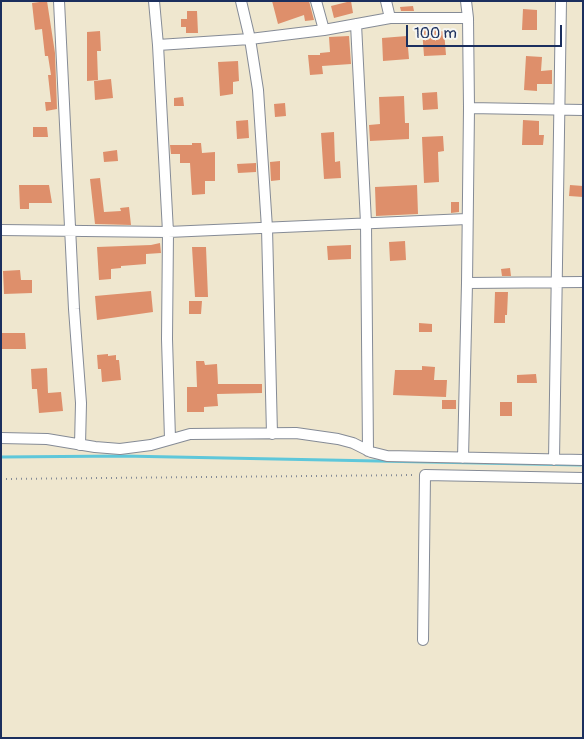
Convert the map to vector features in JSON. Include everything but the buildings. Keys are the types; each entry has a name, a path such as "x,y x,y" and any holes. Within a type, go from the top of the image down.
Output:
{"street":[{"path":"59,1 70,232 81,404 80,445"},
{"path":"154,1 168,232 167,339 170,439"},
{"path":"241,1 250,39 258,90 267,228 272,434"},
{"path":"316,1 324,30"},
{"path":"386,1 390,18"},
{"path":"463,458 469,108 468,18 466,1"},
{"path":"554,460 561,1"},
{"path":"158,45 250,39 324,30 390,18 468,18"},
{"path":"356,24 366,223 368,451"},
{"path":"469,108 583,110"},
{"path":"1,230 168,232 467,219"},
{"path":"467,283 583,282"},
{"path":"1,438 47,439 120,449 151,445 190,434 296,433 323,435 353,443 368,451 394,457 583,460"},
{"path":"423,640 425,475 583,478"}],"path":[{"path":"1,479 425,475"}],"waterway":[{"path":"1,457 123,456 581,465"}]}
